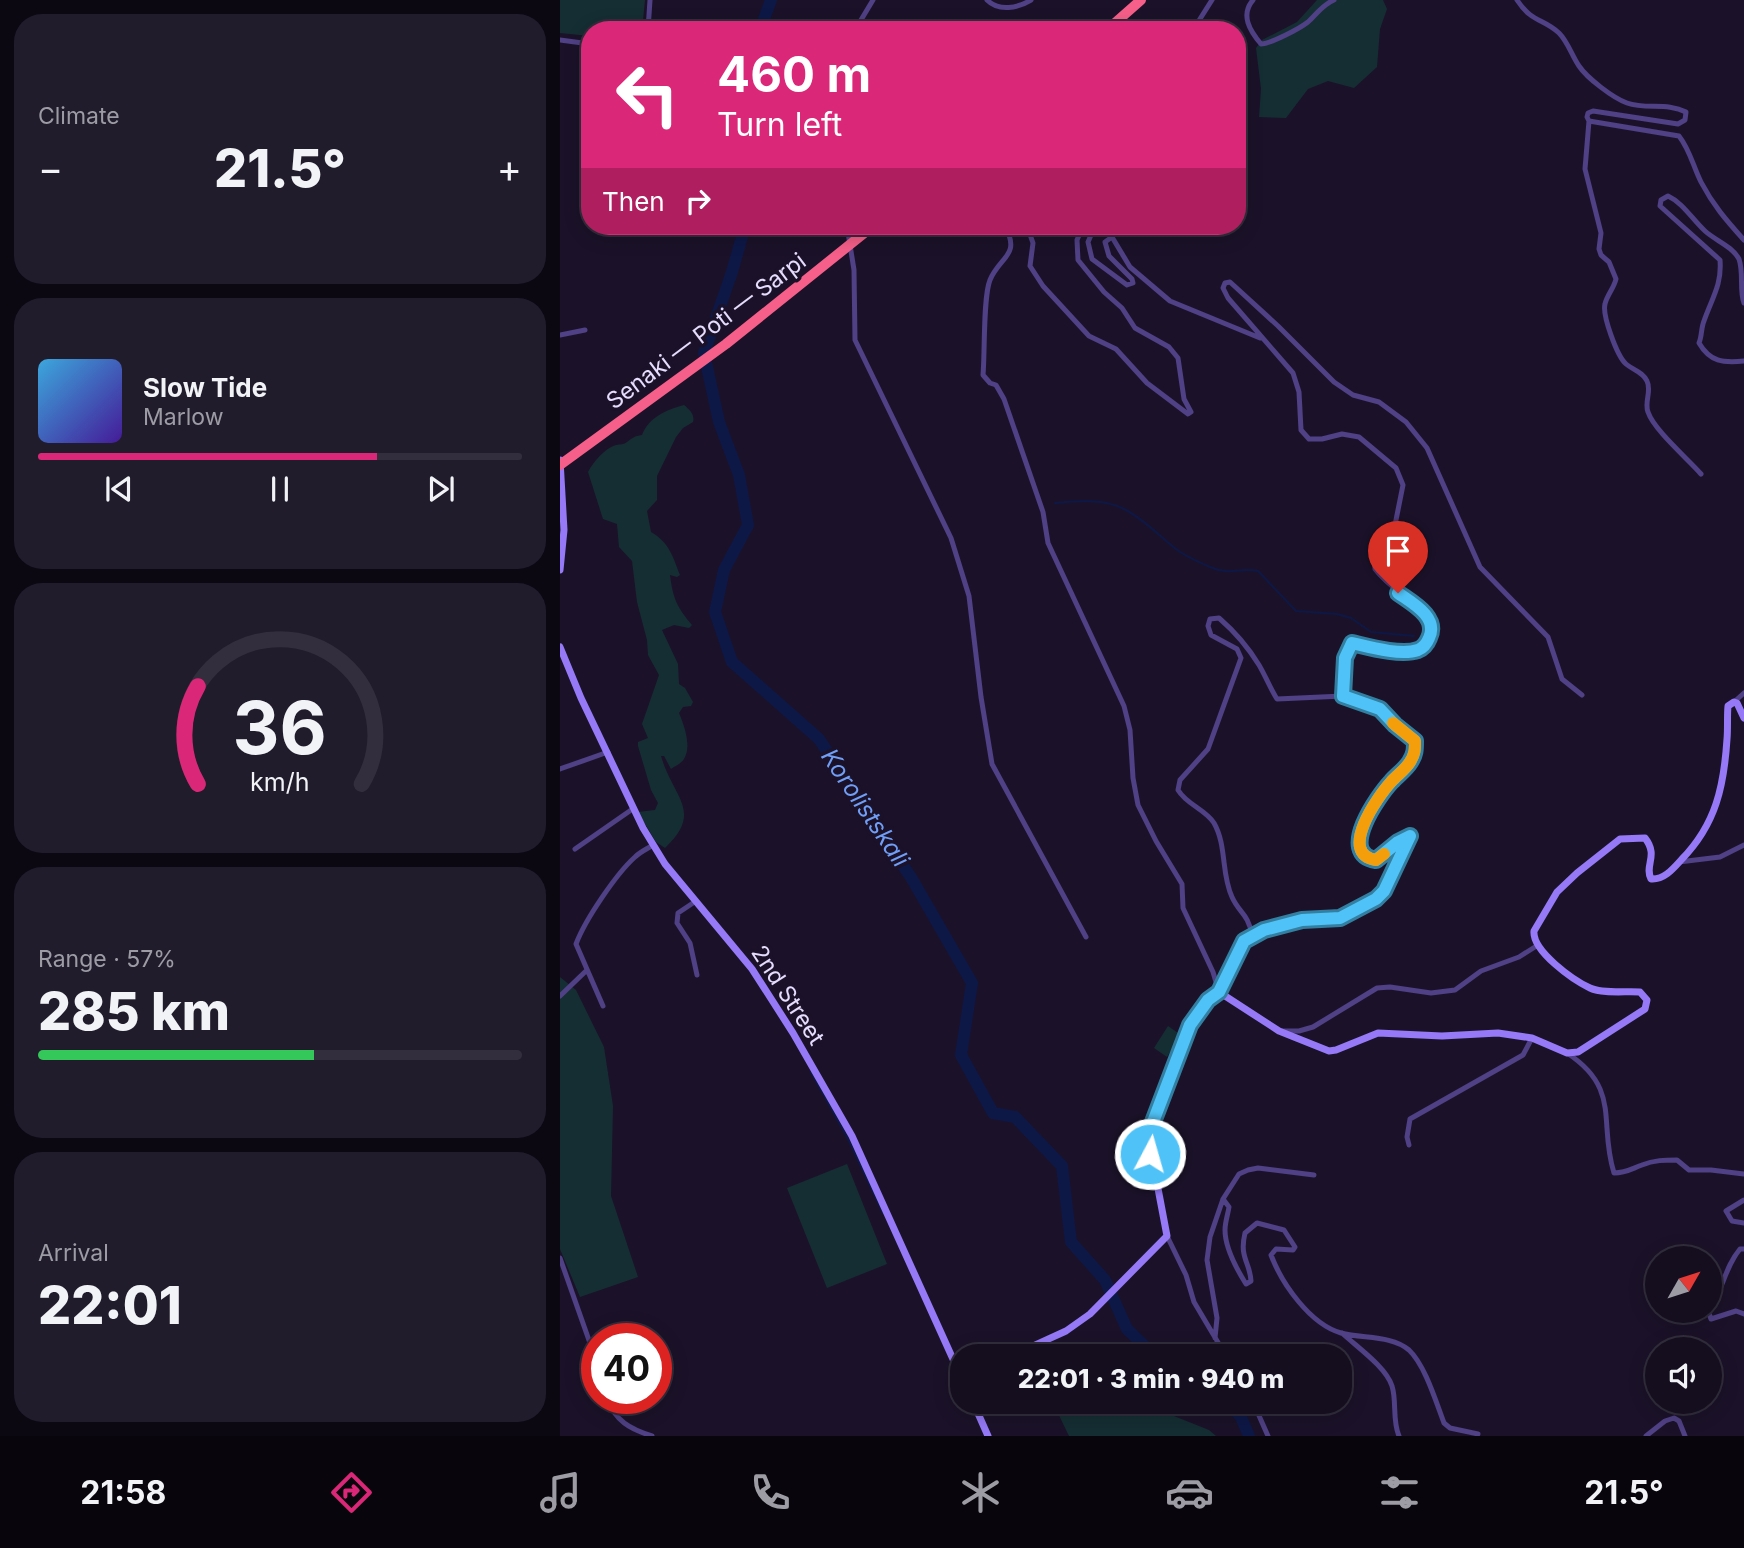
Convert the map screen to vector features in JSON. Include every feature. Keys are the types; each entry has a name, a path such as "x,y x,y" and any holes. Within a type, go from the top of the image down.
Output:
{"highway":[{"path":"1117,21 1141,0"},
{"name":"Senaki — Poti — Sarpi","path":"560,465 726,344 862,235"}],"street":[{"path":"649,21 650,0"},
{"path":"860,21 873,0"},
{"path":"987,0 992,5 1017,8 1031,0"},
{"path":"1199,21 1212,0"},
{"path":"1253,0 1248,6 1246,20 1261,44 1270,43 1306,24 1320,8 1334,0"},
{"path":"1517,0 1529,16 1553,28 1562,36 1580,68 1590,78 1626,103 1676,108 1687,115 1682,123 1670,124 1593,111 1588,113 1585,169 1601,233 1599,248 1601,255 1609,261 1616,279 1604,305 1618,354 1626,364 1643,374 1647,380 1650,388 1647,410 1653,423 1701,474"},
{"path":"560,40 581,43"},
{"path":"1589,121 1679,136 1686,145 1695,170 1717,211 1744,240"},
{"path":"1744,303 1739,258 1730,248 1706,232 1676,199 1668,196 1661,200 1660,206 1720,260 1719,286 1703,325 1699,343 1711,359 1720,362 1744,361"},
{"path":"848,235 854,270 855,340 951,538 969,596 992,764 1086,937"},
{"path":"1010,235 1012,246 990,279 984,375 990,383 996,385 1004,399 1043,512 1048,543 1124,706 1130,730 1133,778 1138,805 1182,884 1183,908 1213,972 1219,992 1279,1031 1329,1051 1378,1033 1442,1036 1498,1033 1532,1038 1580,1061 1596,1082 1605,1100 1610,1160 1614,1173 1627,1173 1642,1165 1661,1160 1677,1160 1689,1170 1744,1174"},
{"path":"1030,235 1033,243 1030,266 1043,286 1088,336 1116,349 1147,383 1188,414 1191,412 1184,399 1178,358 1169,347 1135,328 1122,308 1104,292 1078,260 1079,235"},
{"path":"1091,235 1088,242 1092,259 1109,269 1127,285 1133,283 1132,279 1109,256 1105,242 1112,237 1130,267 1170,301 1262,338"},
{"path":"1343,696 1345,658 1352,643 1385,650 1418,650 1427,643 1432,634 1432,625 1426,614 1398,593 1375,569 1374,556 1392,540 1403,485 1396,468 1359,437 1342,434 1308,439 1301,430 1299,392 1293,373 1228,298 1223,288 1230,282 1334,382 1353,394 1379,402 1406,422 1427,448 1480,566 1548,637 1562,679 1582,695"},
{"path":"560,335 585,330"},
{"path":"560,459 564,530 560,570"},
{"path":"1219,1344 1194,1302 1186,1275 1167,1236 1150,1154 1149,1140 1153,1122 1190,1025 1208,1000 1219,992 1239,947 1252,935 1302,920 1340,918 1384,891 1410,836 1376,860 1364,854 1359,846 1360,834 1374,803 1409,765 1416,752 1415,741 1380,709 1343,696 1277,699 1260,666 1232,629 1219,618 1210,619 1208,625 1211,635 1237,649 1241,657 1208,749 1180,780 1178,790 1185,801 1202,811 1213,822 1222,848 1232,899 1249,920 1252,935"},
{"name":"2nd Street","path":"560,647 581,698 653,845 665,864 752,969 793,1033 852,1136 950,1352"},
{"path":"1567,1053 1587,1048 1634,1018 1645,1010 1647,1000 1640,992 1590,988 1554,962 1533,938 1534,931 1557,892 1620,839 1645,838 1653,856 1648,871 1651,879 1666,875 1679,862 1702,835 1716,808 1725,767 1728,705 1744,693"},
{"path":"1734,702 1741,707 1744,718"},
{"path":"560,769 608,752"},
{"path":"575,849 634,808"},
{"path":"603,1006 576,944 582,930 625,867 653,845"},
{"path":"1679,862 1720,857 1744,845"},
{"path":"696,901 678,913 677,923 690,943 697,975"},
{"path":"1279,1031 1299,1031 1313,1027 1377,988 1390,987 1431,993 1455,990 1489,967 1519,957 1538,945"},
{"path":"560,996 587,970"},
{"path":"1409,1145 1407,1137 1410,1119 1523,1055 1532,1038"},
{"path":"1215,1338 1217,1318 1207,1260 1210,1237 1223,1199 1239,1174 1248,1170 1258,1168 1314,1175"},
{"path":"1223,1199 1229,1207 1224,1228 1229,1248 1237,1270 1246,1284 1252,1277 1244,1259 1245,1233 1257,1223 1284,1230 1295,1247 1293,1250 1276,1249 1271,1252 1277,1272 1298,1303 1342,1333 1389,1378 1393,1387 1399,1436"},
{"path":"1744,1200 1726,1211 1732,1221 1744,1223"},
{"path":"1037,1344 1066,1331 1090,1314 1167,1236"},
{"path":"1722,1283 1730,1261 1740,1249 1744,1249"},
{"path":"560,1258 583,1323"},
{"path":"560,1284 568,1279"},
{"path":"1722,1315 1736,1311 1744,1314"},
{"path":"1342,1333 1382,1339 1408,1350 1418,1361 1444,1423 1450,1428 1478,1434"},
{"path":"614,1414 632,1430 652,1436"},
{"path":"978,1414 988,1436"},
{"path":"1258,1414 1268,1436"},
{"path":"1647,1436 1665,1421 1674,1418 1679,1421 1685,1436"}],"green space":[{"path":"560,0 645,0 643,21 581,21 581,35 560,33"},
{"path":"1317,0 1383,0 1387,9 1380,29 1377,67 1354,88 1328,81 1308,89 1286,118 1259,117 1261,89 1256,48 1262,40 1297,22"},
{"path":"684,405 692,413 693,422 683,428 676,437 657,476 657,500 647,511 651,532 670,550 675,562 680,575 670,575 674,597 692,625 689,628 674,625 662,630 678,664 679,684 685,688 693,702 691,706 683,707 679,713 687,742 684,759 671,769 664,756 661,756 684,814 683,824 677,835 665,848 656,842 638,812 655,810 658,803 651,790 638,742 648,738 642,724 659,675 648,655 632,561 619,547 617,524 603,519 588,472 607,449 642,435 649,423 659,415"},
{"path":"560,977 576,990 604,1047 613,1106 611,1196 638,1277 580,1297 560,1249"},
{"path":"1168,1026 1181,1035 1167,1057 1154,1048"},
{"path":"847,1164 887,1264 827,1288 787,1188"},
{"path":"1058,1414 1169,1414 1209,1430 1216,1436 1069,1436"}],"waterway":[{"name":"Korolistskali","path":"763,21 771,0"},
{"name":"Korolistskali","path":"742,235 704,353 719,422 739,475 748,525 724,570 715,612 732,662 819,739 912,879 972,983 961,1055 993,1113 1015,1117 1062,1166 1071,1242 1105,1280 1127,1329 1143,1344"},
{"path":"1055,503 1090,501 1116,506 1138,518 1176,549 1197,561 1223,571 1258,571 1296,611 1337,614 1351,618 1371,632 1414,636"},
{"path":"811,1072 848,1139 883,1213"},
{"name":"Korolistskali","path":"1238,1414 1249,1436"}],"slow traffic":[{"path":"1384,854 1376,860 1370,859 1359,846 1360,834 1374,803 1409,765 1416,752 1415,741 1393,723"}],"route":[{"path":"1150,1154 1149,1140 1153,1122 1190,1025 1208,1000 1219,992 1244,941 1264,930 1302,920 1340,918 1376,899 1384,891 1397,868 1410,836 1376,860 1370,859 1359,846 1360,834 1374,803 1409,765 1416,752 1415,741 1380,709 1343,696 1345,658 1352,643 1385,650 1418,650 1427,643 1432,634 1432,625 1426,614 1398,593"}]}
